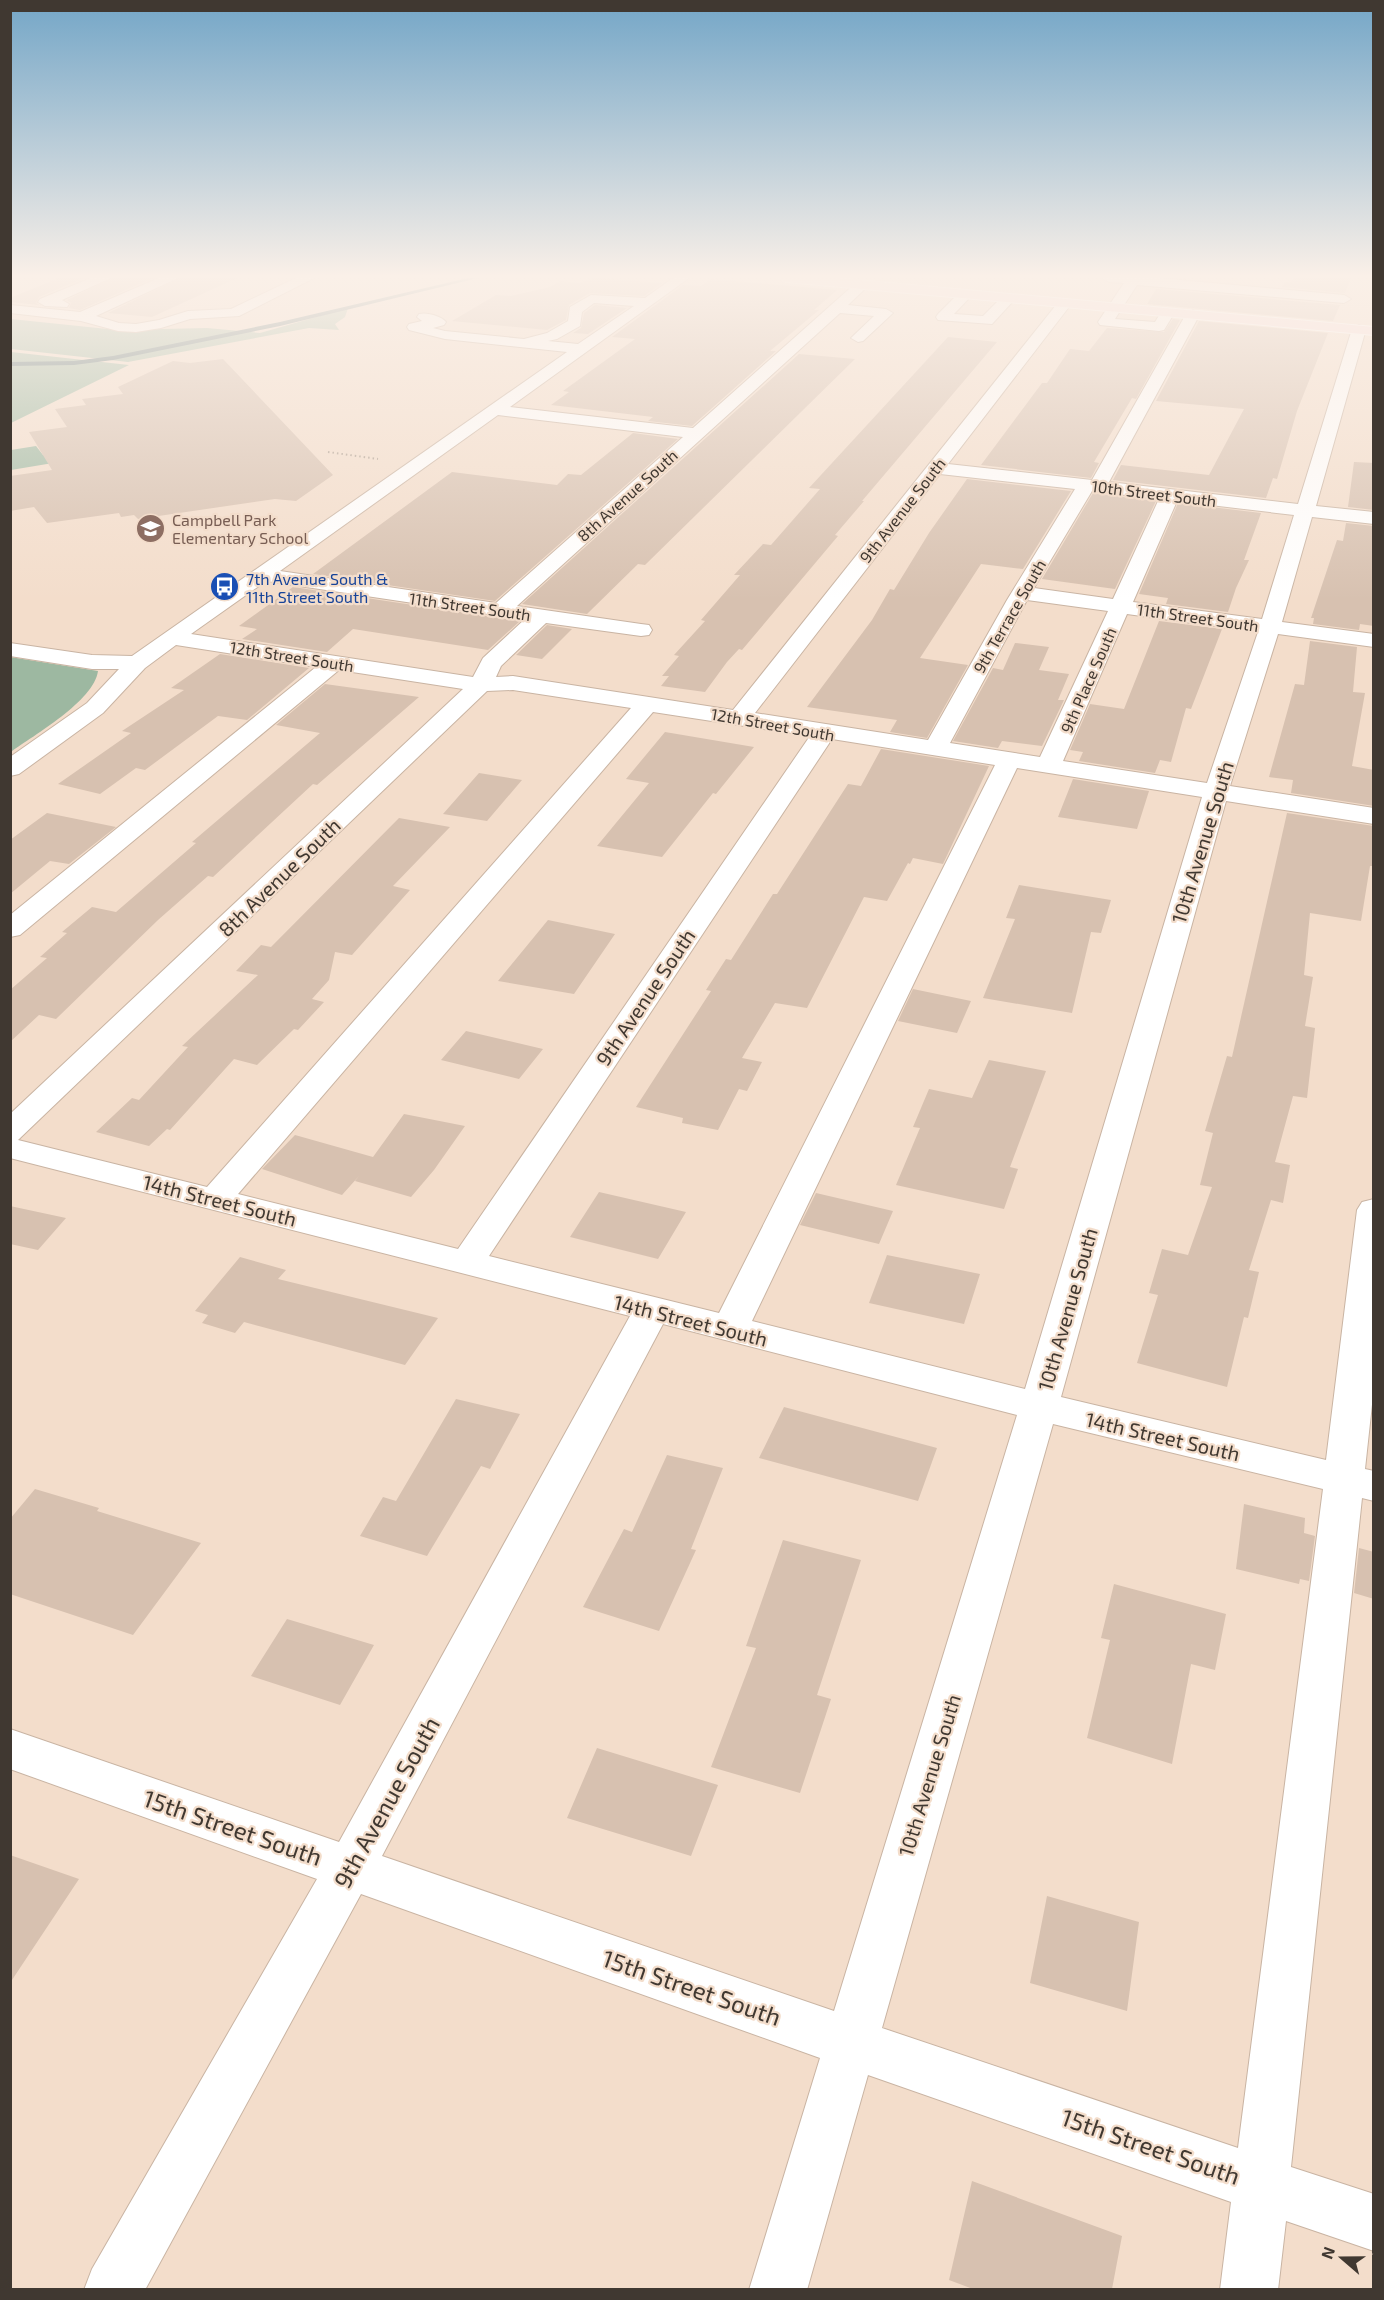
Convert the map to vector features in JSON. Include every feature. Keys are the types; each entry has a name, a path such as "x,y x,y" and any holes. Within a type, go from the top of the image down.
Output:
{"street":[{"path":"10,769 95,708 137,663 529,385"},
{"name":"8th Avenue South","path":"500,610 750,385"},
{"name":"9th Avenue South","path":"740,717 1000,385"},
{"name":"9th Terrace South","path":"934,748 1022,593 1092,486 1151,385"},
{"name":"10th Avenue South","path":"778,2289 1216,792 1270,627 1304,510 1335,385"},
{"path":"495,410 696,433"},
{"name":"10th Street South","path":"935,468 1374,518"},
{"name":"9th Place South","path":"1049,765 1170,495"},
{"name":"11th Street South","path":"262,575 641,630"},
{"name":"11th Street South","path":"1022,593 1374,641"},
{"name":"8th Avenue South","path":"10,1132 481,685 491,663 541,616"},
{"name":"12th Street South","path":"172,638 481,685 513,683 740,717 824,733 1049,765 1374,816"},
{"path":"10,649 92,662 137,663"},
{"path":"10,929 334,663"},
{"path":"215,1199 648,704"},
{"name":"9th Avenue South","path":"467,1262 824,733"},
{"path":"729,1330 1009,760"},
{"name":"14th Street South","path":"10,1148 729,1330 1359,1483"},
{"path":"1249,2289 1261,2184 1359,1483 1374,1210"},
{"name":"9th Avenue South","path":"113,2289 350,1867 652,1310"},
{"name":"15th Street South","path":"10,1749 850,2043 1374,2223"}],"path":[{"path":"328,452 388,460"}],"green space":[{"path":"11,385 88,385 11,423"},
{"path":"36,446 43,455 58,452 65,461 11,470 11,450"},
{"path":"10,657 98,671 86,694 75,705 11,752"}],"building":[{"path":"248,385 333,475 296,501 275,499 138,519 134,515 121,517 119,513 47,523 34,507 10,511 10,476 52,470 29,432 67,427 55,409 86,405 82,399 123,394 118,387"},
{"path":"571,385 738,385 692,426 648,421 653,417 551,405 569,392 563,391"},
{"path":"764,385 828,385 645,565 638,564 587,614 522,604"},
{"path":"904,385 960,385 862,501 864,501 835,535 838,536 742,650 739,649 727,662 705,692 661,686 669,676 662,676 679,656 674,655 705,621 701,620 740,575 734,575 763,544 771,545 820,489 809,488"},
{"path":"1040,385 1144,385 1136,399 1132,398 1094,462 1099,463 1091,478 981,465"},
{"path":"1164,385 1307,385 1297,411 1277,479 1273,478 1266,498 1113,480 1121,465 1209,475 1244,409 1156,401"},
{"path":"633,433 678,439 495,601 313,574 452,472 557,485 568,474 581,475"},
{"path":"1354,462 1374,463 1374,510 1348,507"},
{"path":"967,479 1071,491 1023,569 981,564 920,658 968,665 927,738 890,732 897,720 807,707 872,620 890,589 894,590 929,533"},
{"path":"1093,493 1156,501 1115,589 1042,579"},
{"path":"1178,503 1261,513 1244,560 1249,560 1228,612 1166,604 1168,598 1139,594"},
{"path":"1346,523 1374,526 1374,626 1360,624 1359,630 1313,624 1314,618 1311,618 1337,540 1343,541"},
{"path":"293,587 520,621 488,650 353,629 327,652 242,639 257,629 239,626"},
{"path":"1159,621 1222,629 1191,709 1186,708 1171,762 1160,760 1155,773 1079,761 1083,752 1070,750 1090,704 1124,709"},
{"path":"547,625 572,629 542,659 516,655"},
{"path":"1310,641 1357,647 1353,692 1365,693 1352,766 1374,770 1374,806 1291,793 1293,780 1269,777 1295,684 1304,685"},
{"path":"1015,643 1049,647 1039,670 1069,674 1058,700 1064,700 1042,746 1002,741 998,748 953,741 993,668 1003,670"},
{"path":"220,654 309,668 247,720 218,716 145,770 136,768 100,794 58,784 131,733 122,731 184,690 171,688"},
{"path":"325,684 419,697 317,785 313,784 213,877 208,876 158,920 56,1019 39,1015 10,1042 10,990 47,958 40,957 67,933 62,932 92,907 116,912 196,843 192,842 320,733 276,725"},
{"path":"665,732 754,747 716,794 713,793 662,857 597,846 649,783 626,779"},
{"path":"881,749 989,766 943,864 913,858 887,901 864,897 807,1008 775,1003 742,1058 762,1062 747,1091 739,1089 718,1130 682,1123 683,1118 636,1107 711,991 706,990 726,959 731,960 848,784 861,786"},
{"path":"479,773 522,780 487,821 443,814"},
{"path":"1073,779 1149,791 1137,829 1058,817"},
{"path":"47,813 116,827 69,864 50,861 10,894 10,840"},
{"path":"1287,813 1374,826 1374,866 1370,866 1361,921 1310,913 1304,975 1313,977 1305,1026 1315,1028 1307,1098 1293,1096 1275,1162 1290,1165 1283,1203 1271,1200 1249,1270 1259,1272 1248,1318 1244,1317 1227,1387 1137,1363 1158,1295 1149,1293 1162,1249 1188,1255 1212,1187 1200,1185 1213,1133 1205,1131 1227,1056 1232,1057"},
{"path":"399,818 450,827 393,886 410,890 352,955 335,952 329,980 312,999 324,1002 298,1030 294,1029 257,1065 234,1059 170,1130 167,1129 149,1146 96,1132 132,1098 139,1100 188,1047 182,1046 258,975 236,971 261,945 271,947"},
{"path":"1019,885 1111,900 1101,933 1091,932 1072,1013 983,998 1015,919 1006,918"},
{"path":"548,920 615,934 574,994 498,981"},
{"path":"913,989 971,1001 957,1033 898,1021"},
{"path":"466,1031 543,1049 519,1079 441,1060"},
{"path":"989,1060 1046,1071 1010,1167 1018,1169 1004,1209 896,1185 920,1128 913,1127 929,1089 972,1098"},
{"path":"404,1114 465,1126 434,1170 411,1197 355,1181 359,1176 342,1195 262,1169 295,1135 373,1157"},
{"path":"599,1192 686,1212 658,1259 570,1237"},
{"path":"816,1193 893,1211 879,1244 800,1225"},
{"path":"10,1206 66,1218 38,1250 10,1244"},
{"path":"887,1255 980,1274 964,1324 869,1303"},
{"path":"240,1257 286,1270 278,1279 438,1318 405,1365 244,1322 235,1333 202,1323 208,1315 195,1311"},
{"path":"456,1399 520,1414 490,1469 481,1466 427,1556 360,1536 383,1497 396,1501"},
{"path":"784,1407 937,1448 918,1501 759,1458"},
{"path":"667,1455 723,1468 691,1549 696,1550 659,1631 583,1607 624,1529 632,1532"},
{"path":"35,1489 201,1543 133,1635 10,1594 10,1519"},
{"path":"1244,1504 1305,1518 1304,1533 1315,1536 1309,1581 1300,1579 1299,1584 1236,1569"},
{"path":"783,1540 861,1560 817,1695 831,1699 800,1793 711,1767 756,1648 746,1646"},
{"path":"1359,1548 1374,1552 1374,1599 1354,1593"},
{"path":"1114,1584 1226,1614 1215,1670 1191,1664 1172,1764 1087,1738 1110,1640 1101,1638"},
{"path":"287,1619 374,1645 340,1705 251,1676"},
{"path":"597,1748 718,1785 691,1856 567,1818"},
{"path":"10,1855 79,1879 10,1983"},
{"path":"1047,1896 1139,1922 1127,2011 1030,1983"},
{"path":"972,2181 1122,2236 1112,2289 973,2289 949,2280"}],"place":[{"name":"Campbell Park Elementary School","path":"151,528"},
{"name":"7th Avenue South & 11th Street South","path":"225,587"}]}
